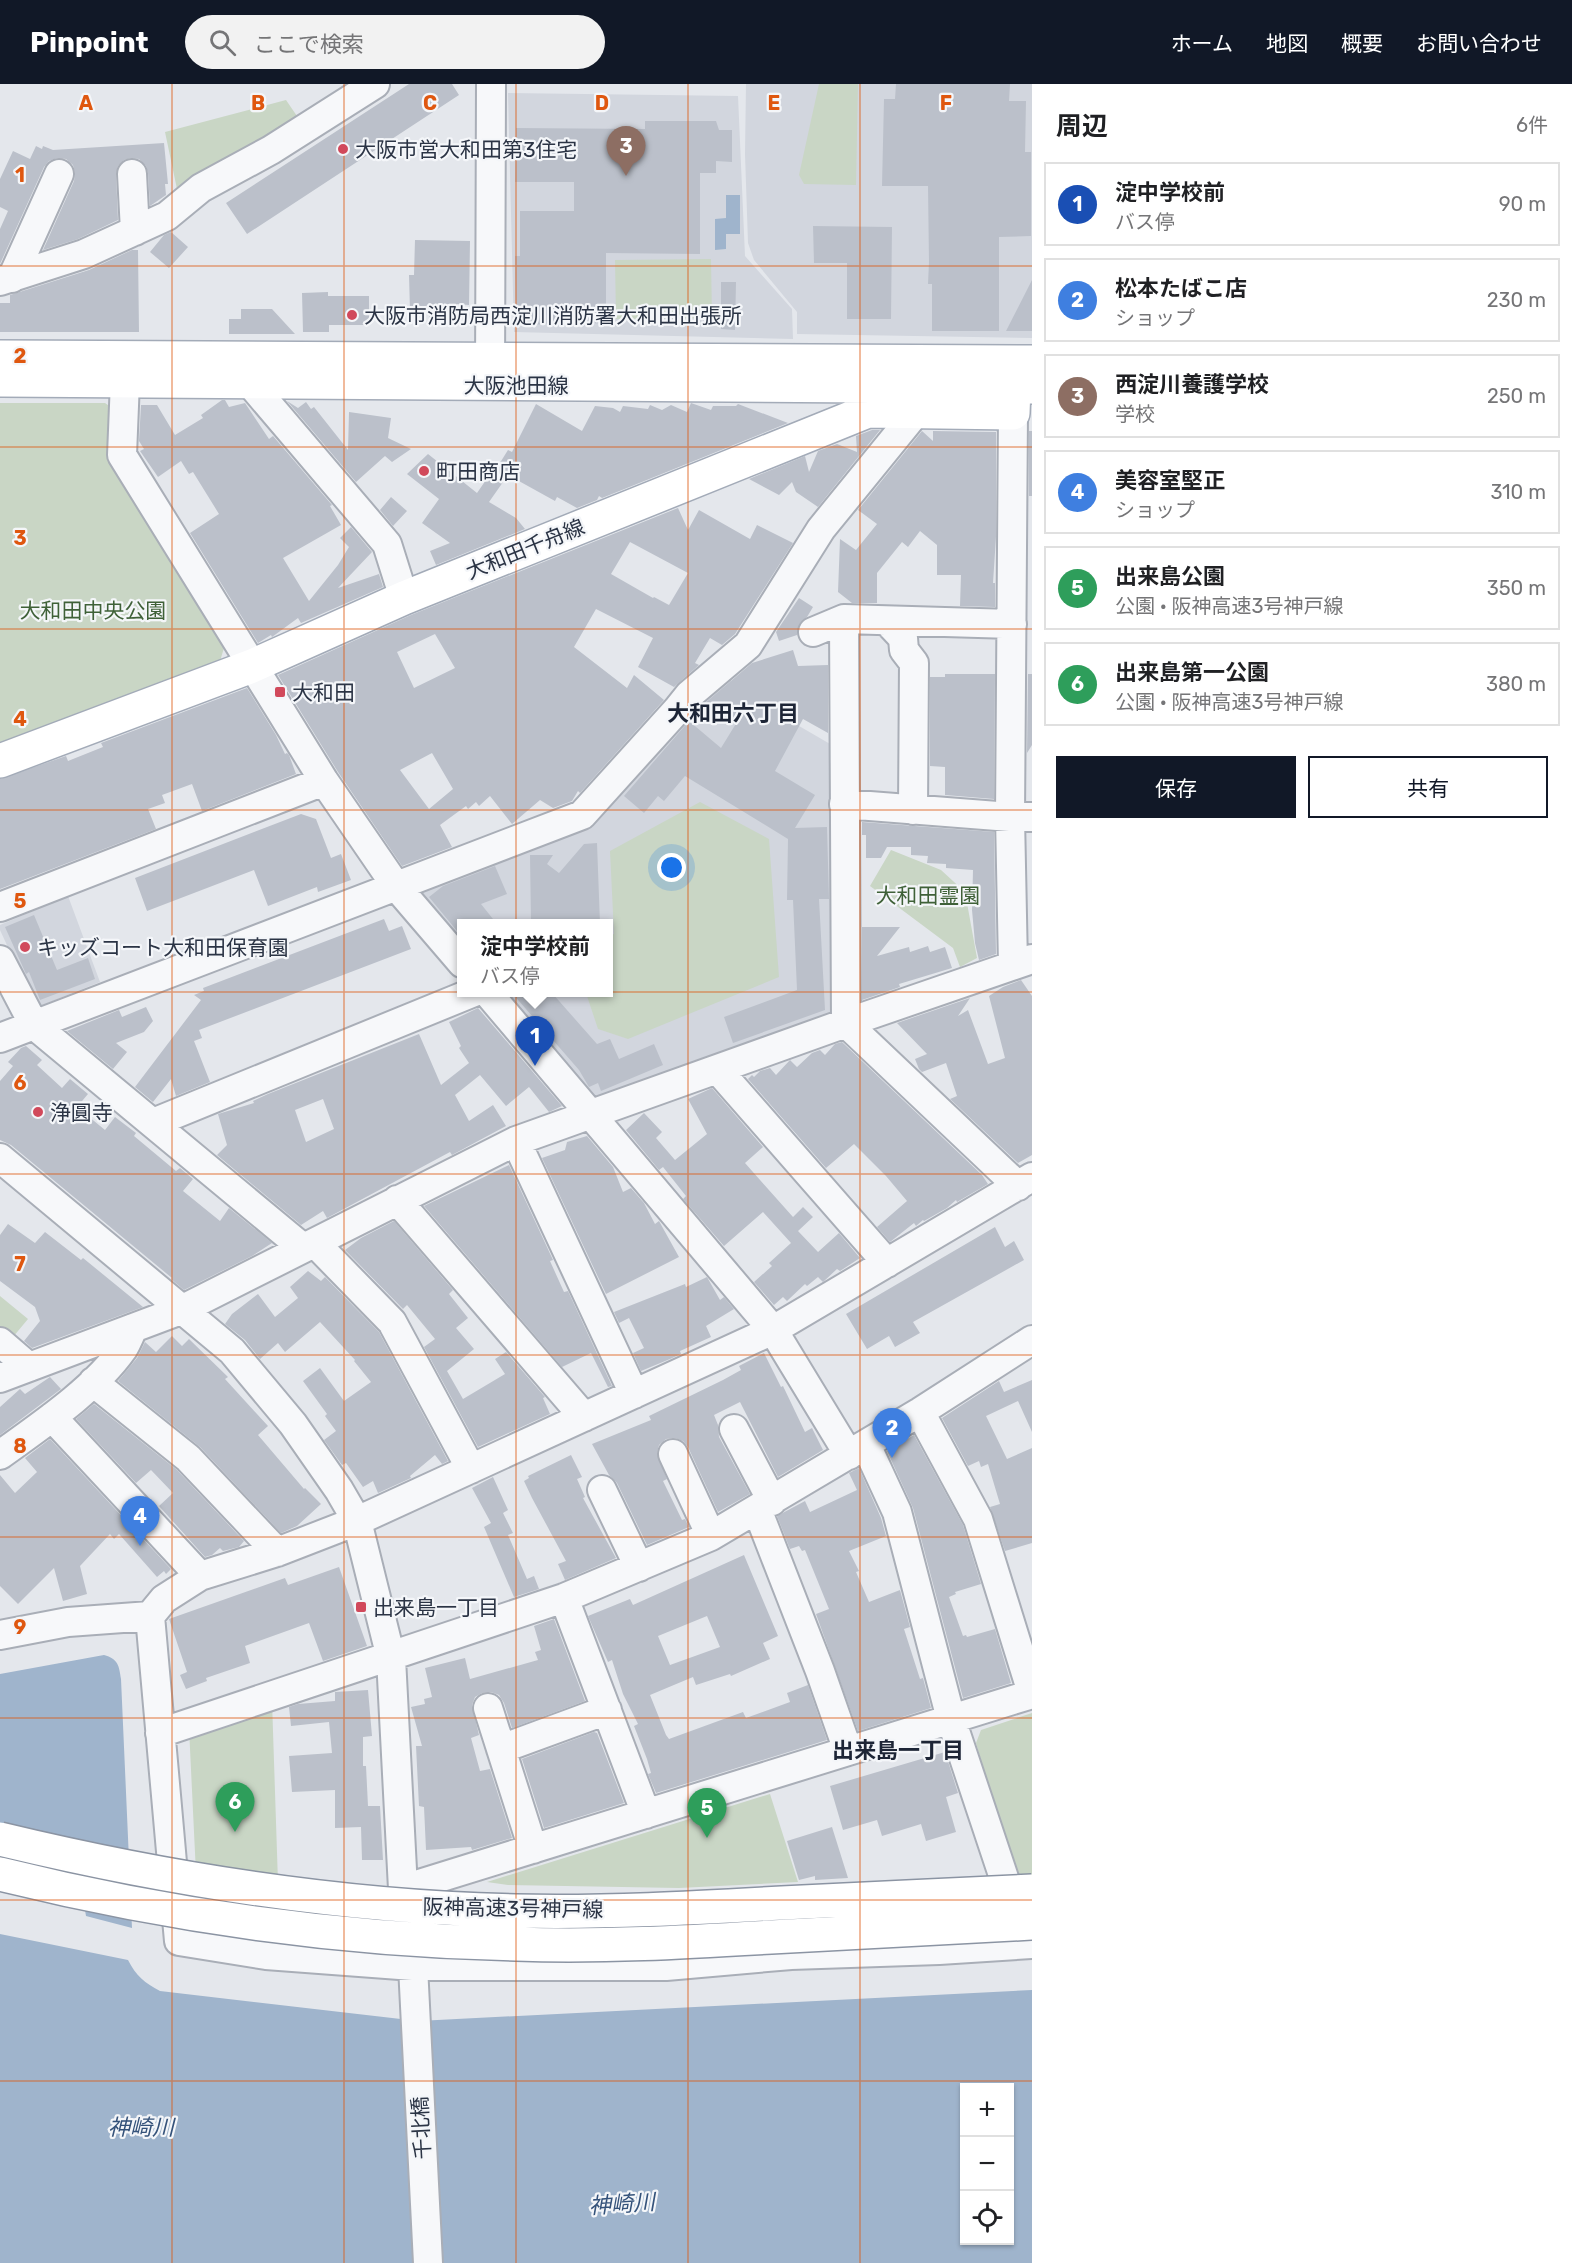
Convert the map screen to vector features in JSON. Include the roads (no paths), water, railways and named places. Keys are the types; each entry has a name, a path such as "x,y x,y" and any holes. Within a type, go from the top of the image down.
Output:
{"main road":[{"name":"大阪池田線","path":"0,357 490,372 1021,382"},
{"name":"大阪池田線","path":"0,380 250,383 490,372"},
{"name":"大和田千舟線","path":"0,761 252,666 404,598 868,411 917,411 1021,382"},
{"name":"阪神高速3号神戸線","path":"0,1839 168,1876 285,1894 398,1906 517,1911 624,1910 1032,1891"},
{"name":"阪神高速3号神戸線","path":"0,1874 166,1910 282,1928 393,1938 505,1944 630,1944 1030,1937"}],"street":[{"path":"6,280 84,254 167,216 201,188 271,150 375,84"},
{"path":"490,372 491,84"},
{"path":"6,280 58,174"},
{"path":"132,174 135,231"},
{"path":"125,381 122,455 324,781 396,886 457,957"},
{"path":"0,1378 181,1310 516,1141 1023,962 1021,817 1012,624 1022,522 1021,382"},
{"path":"250,383 387,544 404,598"},
{"path":"0,1038 582,814 689,695 748,645 820,529 917,411"},
{"path":"813,632 844,620 1012,624"},
{"path":"490,997 773,1330 857,1450 897,1512 951,1719 1030,1937 939,1950 791,1955 666,1966 414,1979 179,1941 150,1616 164,1599 200,1576 277,1552 357,1521 773,1330 1025,1181 846,1023 844,620"},
{"path":"887,621 903,638 904,650 914,663 913,810"},
{"path":"0,907 324,781"},
{"path":"844,804 1021,817"},
{"path":"0,960 34,1025 153,1123 309,1245 392,1322 471,1469"},
{"path":"153,1123 464,997"},
{"path":"718,1070 887,1263"},
{"path":"516,1141 634,1394"},
{"name":"千北橋","path":"0,1158 232,1351 300,1433 357,1521 391,1658 403,1889 414,1979 428,2263"},
{"path":"398,1200 584,1417"},
{"path":"0,1455 52,1417 93,1382 124,1348 133,1328"},
{"path":"160,1733 391,1658 564,1598 711,1536 920,1412 1032,1340"},
{"path":"0,1342 29,1367"},
{"path":"93,1382 188,1458 277,1552"},
{"path":"403,1889 1032,1693 978,1520 920,1412"},
{"path":"52,1417 200,1576"},
{"path":"734,1428 764,1505 848,1751"},
{"path":"673,1454 711,1536"},
{"path":"602,1490 639,1567"},
{"path":"564,1598 646,1814"},
{"path":"0,1635 68,1622 150,1616"},
{"path":"488,1708 533,1849"},
{"path":"501,1749 607,1710"}],"water":[{"path":"726,195 740,195 740,234 726,234 726,249 715,250 715,219 726,218"},
{"path":"104,1655 117,1663 121,1679 132,1928 86,1916 78,1869 0,1850 0,1674"},
{"name":"神崎川","path":"0,1934 128,1960 141,1979 160,1991 418,2021 1032,1990 1032,2263 0,2263"}],"place":[{"name":"大阪市営大和田第3住宅","path":"343,149"},
{"name":"西淀川養護学校","path":"626,176"},
{"name":"大阪市消防局西淀川消防署大和田出張所","path":"352,315"},
{"name":"町田商店","path":"424,471"},
{"name":"大和田","path":"280,692"},
{"name":"キッズコート大和田保育園","path":"25,947"},
{"name":"淀中学校前","path":"535,1066"},
{"name":"浄圓寺","path":"38,1112"},
{"name":"松本たばこ店","path":"892,1458"},
{"name":"美容室堅正","path":"140,1546"},
{"name":"出来島一丁目","path":"361,1607"},
{"name":"出来島第一公園","path":"235,1832"},
{"name":"出来島公園","path":"707,1838"}],"district":[{"name":"大和田六丁目","path":"733,713"},
{"name":"出来島一丁目","path":"898,1750"}],"park label":[{"name":"大和田中央公園","path":"93,610"},
{"name":"大和田霊園","path":"928,895"}]}
